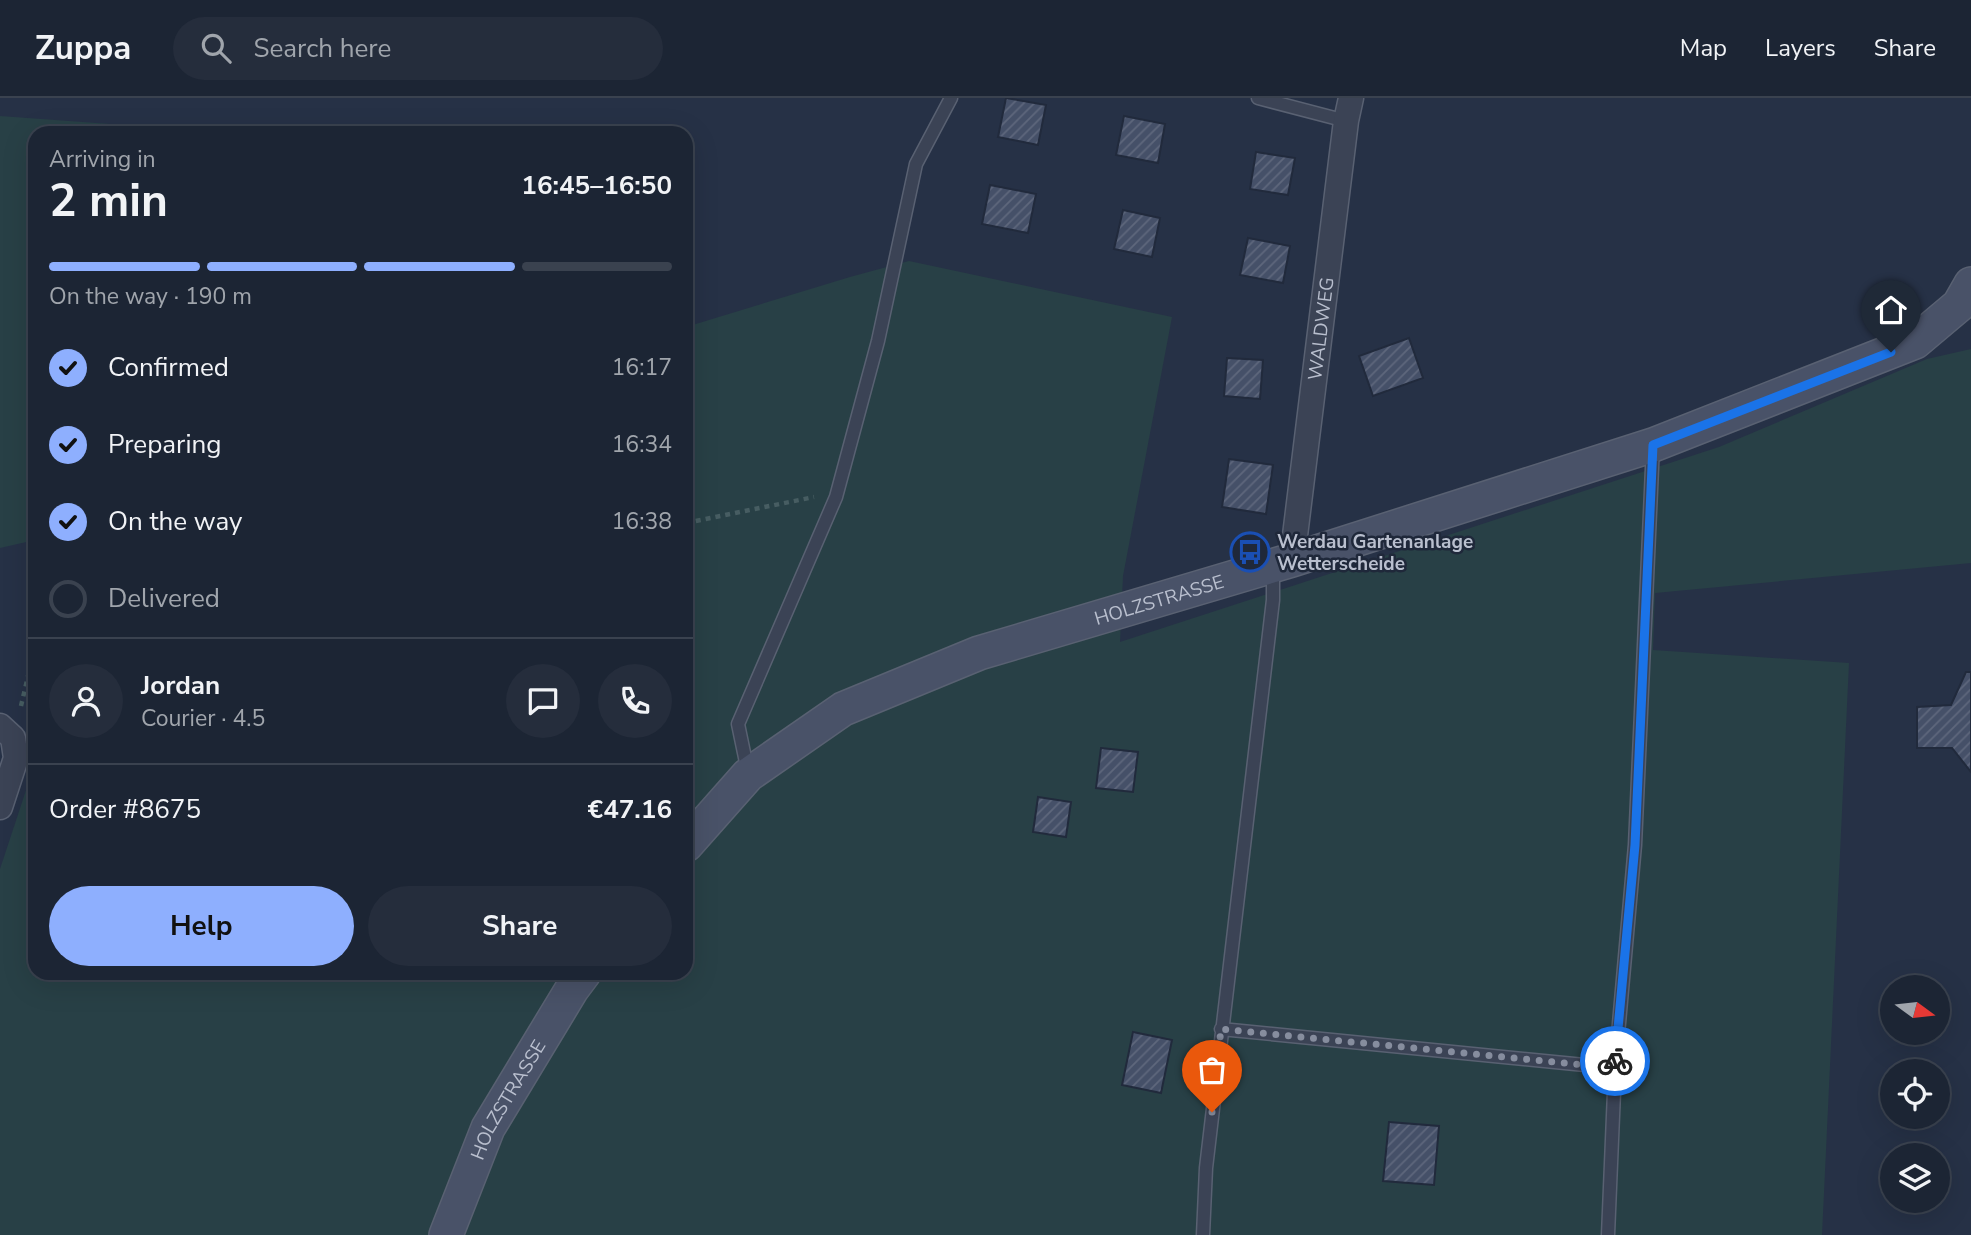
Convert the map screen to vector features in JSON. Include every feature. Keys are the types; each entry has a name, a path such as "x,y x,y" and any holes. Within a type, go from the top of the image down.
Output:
{"street":[{"name":"WALDWEG","path":"1282,563 1348,109"},
{"name":"HOLZSTRASSE","path":"693,837 748,775 843,709 979,653 1282,563 1653,445 1914,342 1967,298"},
{"path":"0,807 16,758 7,732"},
{"name":"HOLZSTRASSE","path":"446,1235 488,1128 579,980"}],"lane":[{"path":"748,775 738,724 836,498 878,341 916,164 951,98"},
{"path":"1258,98 1348,109"},
{"path":"1608,1235 1615,1068 1635,845 1653,445"},
{"path":"1203,1235 1206,1168 1221,1029 1273,600 1282,563"},
{"path":"1221,1029 1615,1068"}],"path":[{"path":"693,522 811,497 836,498"},
{"path":"7,732 28,668"}],"green space":[{"path":"0,116 138,126 28,126 28,542 0,548"},
{"path":"909,261 1172,317 1123,576 1120,642 1719,447 1927,359 1971,349 1971,563 1655,593 1653,650 1849,663 1822,1235 0,1235 0,869 28,784 28,980 693,980 693,325"}],"building":[{"path":"1006,98 1046,105 1038,145 998,137"},
{"path":"1124,116 1165,124 1158,163 1116,155"},
{"path":"1256,152 1295,158 1288,195 1250,189"},
{"path":"990,185 1036,194 1028,233 982,224"},
{"path":"1123,210 1160,218 1152,257 1114,249"},
{"path":"1248,238 1290,246 1283,283 1240,275"},
{"path":"1409,338 1423,378 1373,396 1359,356"},
{"path":"1227,358 1263,360 1260,399 1224,396"},
{"path":"1229,459 1273,465 1266,514 1222,507"},
{"path":"1966,672 1971,672 1971,772 1952,748 1917,748 1917,707 1951,705"},
{"path":"1101,748 1138,752 1133,792 1096,788"},
{"path":"1038,797 1071,802 1066,837 1033,832"},
{"path":"1133,1032 1172,1040 1161,1093 1122,1085"},
{"path":"1389,1122 1439,1126 1434,1185 1383,1181"}],"way so far":[{"path":"1212,1112 1221,1029 1615,1068 1615,1061"}],"place":[{"name":"Werdau Gartenanlage Wetterscheide","path":"1250,552"}],"route":[{"path":"1615,1061 1635,845 1653,445 1891,352"}]}
